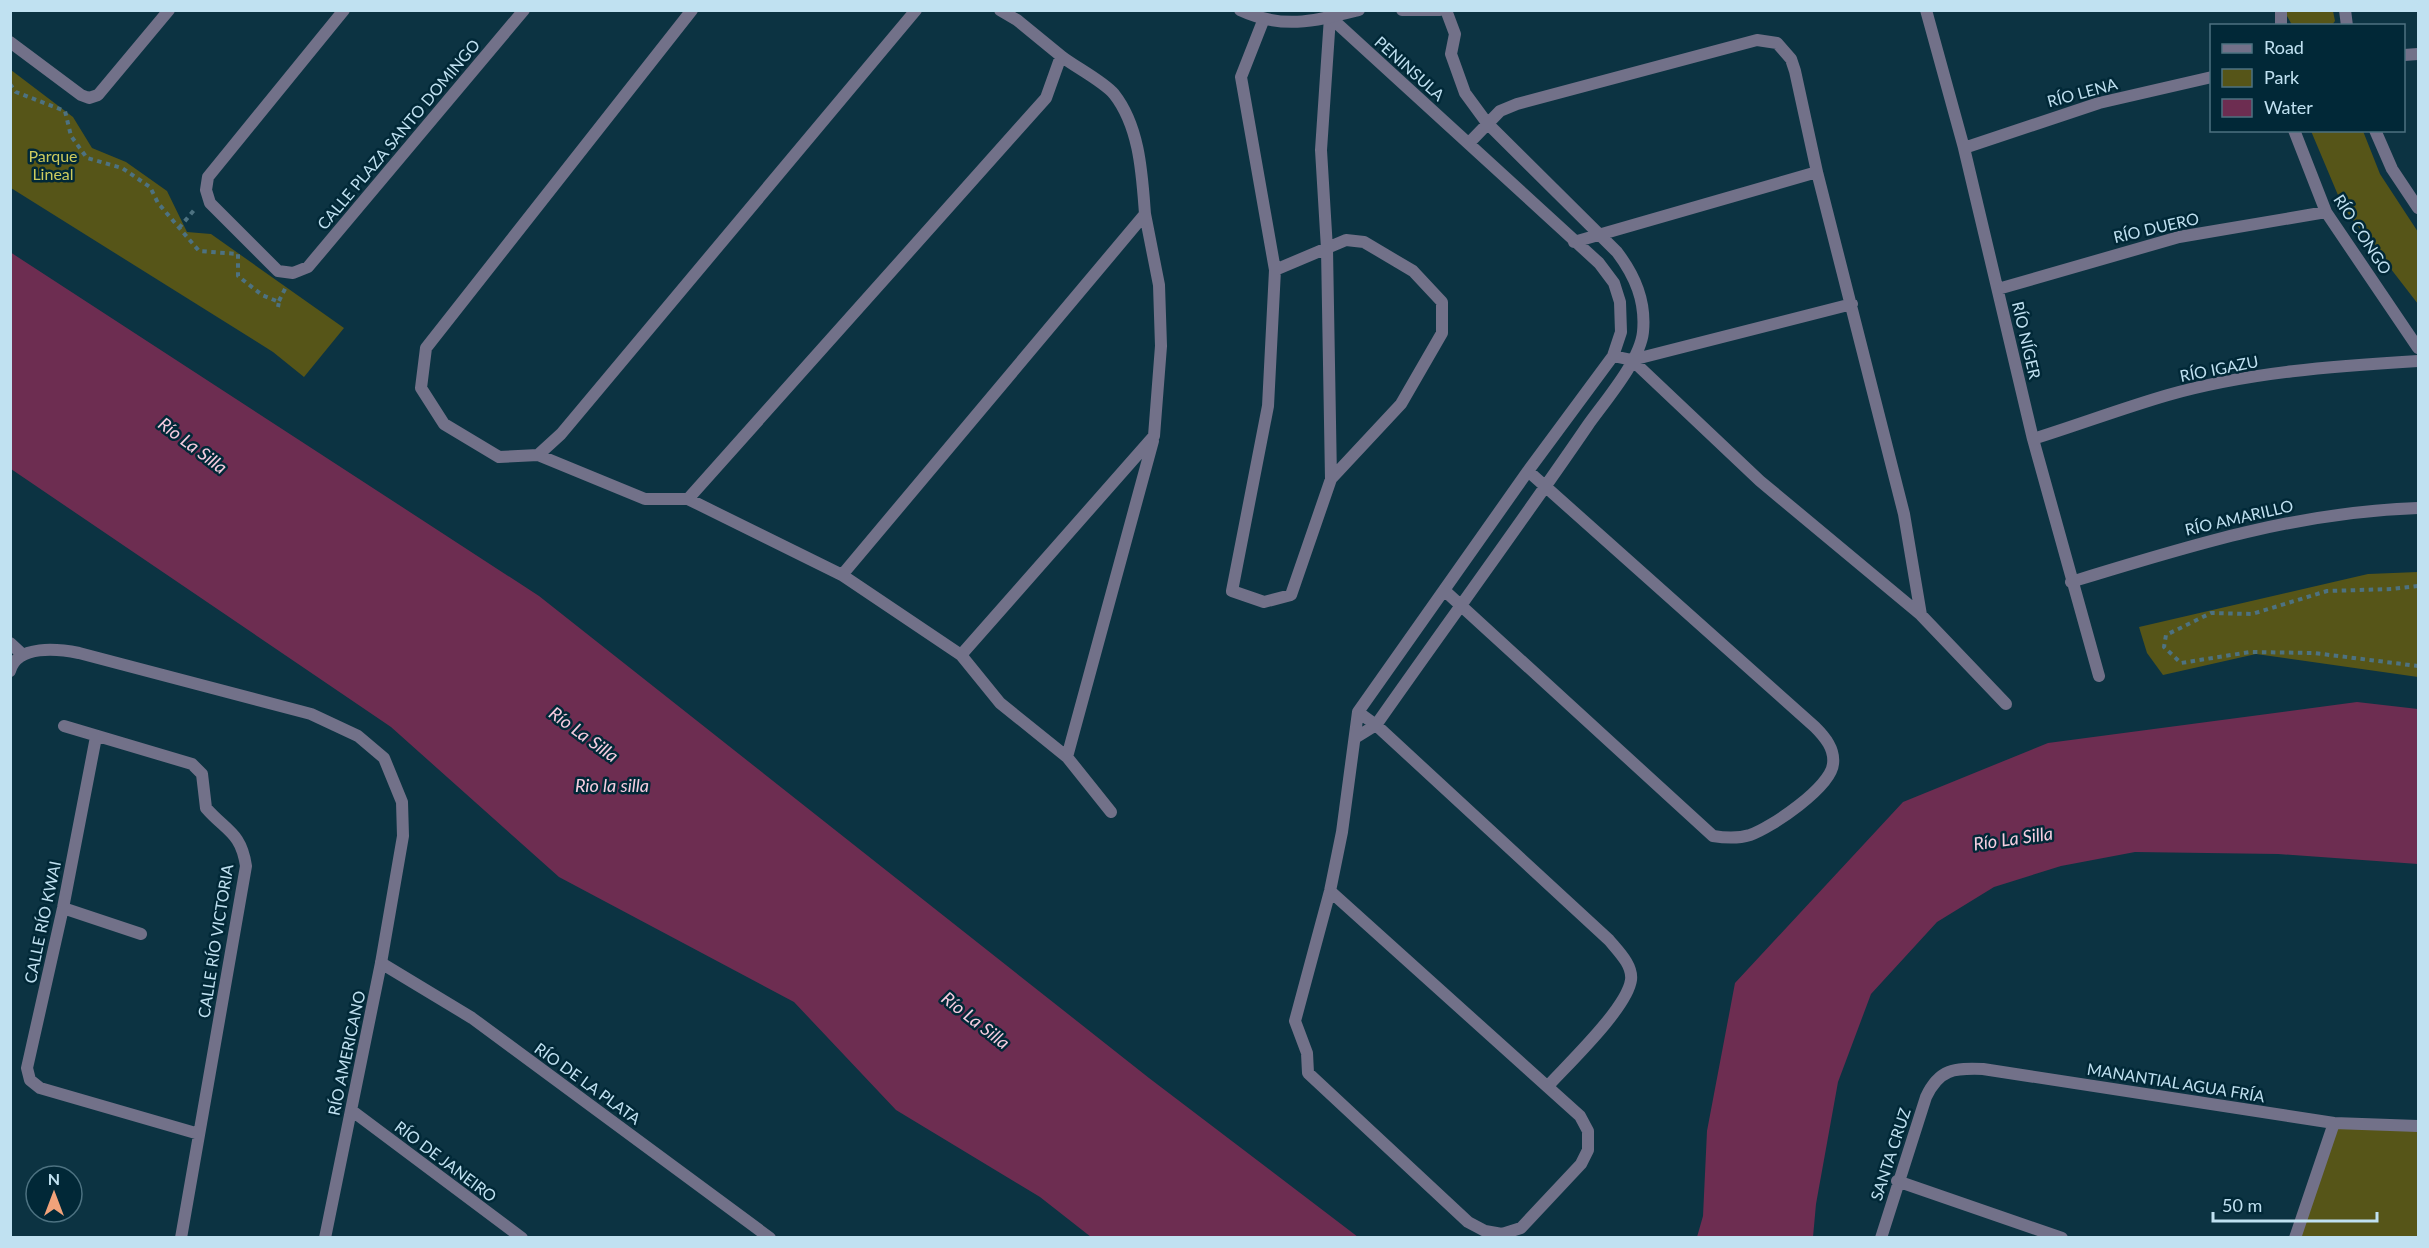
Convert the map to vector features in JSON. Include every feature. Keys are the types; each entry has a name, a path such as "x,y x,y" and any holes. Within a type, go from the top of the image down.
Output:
{"street":[{"path":"10,42 81,95 89,98 98,95 169,10"},
{"name":"CALLE PLAZA SANTO DOMINGO","path":"344,10 208,177 206,190 210,203 278,271 293,273 308,267 524,10"},
{"path":"692,10 426,348 421,388 444,424 499,457 538,455 645,498 687,498 842,575 961,656 1000,703 1067,757 1111,812"},
{"path":"538,455 561,434 916,10"},
{"path":"1000,10 1021,15 1061,56 1113,94 1134,133 1142,164 1145,214 1158,285 1161,346 1154,436 1067,757"},
{"path":"1240,10 1288,23 1359,10"},
{"path":"1402,10 1440,10"},
{"name":"PENINSULA","path":"1376,725 1460,604 1547,486 1632,360 1643,333 1642,302 1634,276 1617,252 1487,123 1466,93 1451,54 1455,34 1446,10"},
{"name":"RÍO NÍGER","path":"1926,10 1964,148 2033,439 2099,676"},
{"path":"1263,16 1240,77 1275,270 1268,406 1232,591 1264,602 1291,595 1331,479 1328,249 1321,150 1330,14"},
{"name":"PENINSULA","path":"1330,14 1599,263 1614,283 1620,302 1621,332 1613,356"},
{"path":"1469,143 1500,111 1517,104 1743,43 1766,40 1777,43 1791,59 1817,172 1908,530 1921,615"},
{"path":"687,498 1046,98 1061,56"},
{"name":"RÍO LENA","path":"1964,148 2098,103 2210,77"},
{"name":"RÍO CONGO","path":"2295,132 2326,212 2418,348"},
{"path":"2376,132 2392,169 2418,207"},
{"path":"1574,242 1598,233 1817,172"},
{"name":"RÍO DUERO","path":"1998,289 2179,237 2326,212"},
{"path":"842,575 1145,214"},
{"path":"1275,270 1346,240 1364,242 1413,271 1442,302 1442,333 1401,404 1331,479"},
{"path":"1330,891 1580,1116 1588,1131 1588,1150 1581,1164 1521,1228 1502,1234 1485,1231 1468,1222 1308,1073 1307,1053 1295,1021 1330,891 1358,712 1528,471 1613,356 1632,360 1852,304"},
{"path":"1632,360 1760,481 1921,615 2006,705"},
{"name":"RÍO IGAZU","path":"2033,439 2169,395 2223,382 2282,373 2418,361"},
{"path":"961,656 1154,436"},
{"path":"1444,591 1713,836 1729,839 1763,830 1815,791 1829,776 1833,757 1825,737 1528,471"},
{"name":"RÍO AMARILLO","path":"2072,582 2210,539 2271,525 2325,515 2418,508"},
{"path":"10,643 23,655 12,665 10,671"},
{"name":"RÍO AMERICANO","path":"23,655 58,649 79,653 311,714 358,736 384,758 402,802 403,836 381,963 325,1238"},
{"path":"1358,712 1376,725 1609,940 1624,957 1631,978 1625,999 1548,1086"},
{"path":"1355,738 1376,725"},
{"name":"CALLE RÍO VICTORIA","path":"63,726 192,764 202,774 206,808 234,833 244,848 246,866 181,1238"},
{"name":"CALLE RÍO KWAI","path":"96,737 63,908 27,1068 30,1080 40,1088 198,1134"},
{"path":"63,908 141,934"},
{"name":"RÍO DE LA PLATA","path":"381,963 472,1018 770,1238"},
{"name":"MANANTIAL AGUA FRÍA","path":"1933,1082 1951,1071 1983,1069 2334,1123 2418,1126"},
{"name":"SANTA CRUZ","path":"1881,1238 1897,1181 1933,1082"},
{"name":"RÍO DE JANEIRO","path":"351,1110 522,1238"},
{"path":"2295,1238 2334,1123"},
{"path":"1897,1181 2062,1238"}],"path":[{"path":"10,84 16,92 65,111 71,136 87,158 122,168 150,187 158,203 198,251 238,254 238,276 262,295 279,302 278,307"},
{"path":"2418,586 2327,591 2252,614 2211,612 2166,634 2164,648 2181,663 2250,652 2314,653 2418,666"}],"green space":[{"path":"2287,11 2333,11 2335,21 2333,24 2291,24"},
{"name":"Parque Lineal","path":"11,70 73,117 92,148 126,162 167,191 187,232 211,234 344,328 304,377 273,352 11,188"},
{"path":"2311,132 2363,132 2380,174 2418,232 2418,304 2343,207"},
{"path":"2418,572 2418,677 2256,654 2163,675 2147,653 2139,627 2368,574"},
{"path":"2334,1123 2418,1126 2418,1237 2295,1238"}],"water":[{"name":"Rio la silla","path":"10,252 539,596 1149,1078 1358,1237 1091,1237 1040,1197 896,1110 794,1002 559,877 391,727 11,469"},
{"name":"Río La Silla","path":"2357,702 2418,709 2418,864 2278,854 2135,852 2061,866 1994,887 1937,922 1871,994 1838,1082 1816,1204 1813,1237 1697,1237 1703,1216 1707,1131 1735,983 1903,802 2048,743"}]}
